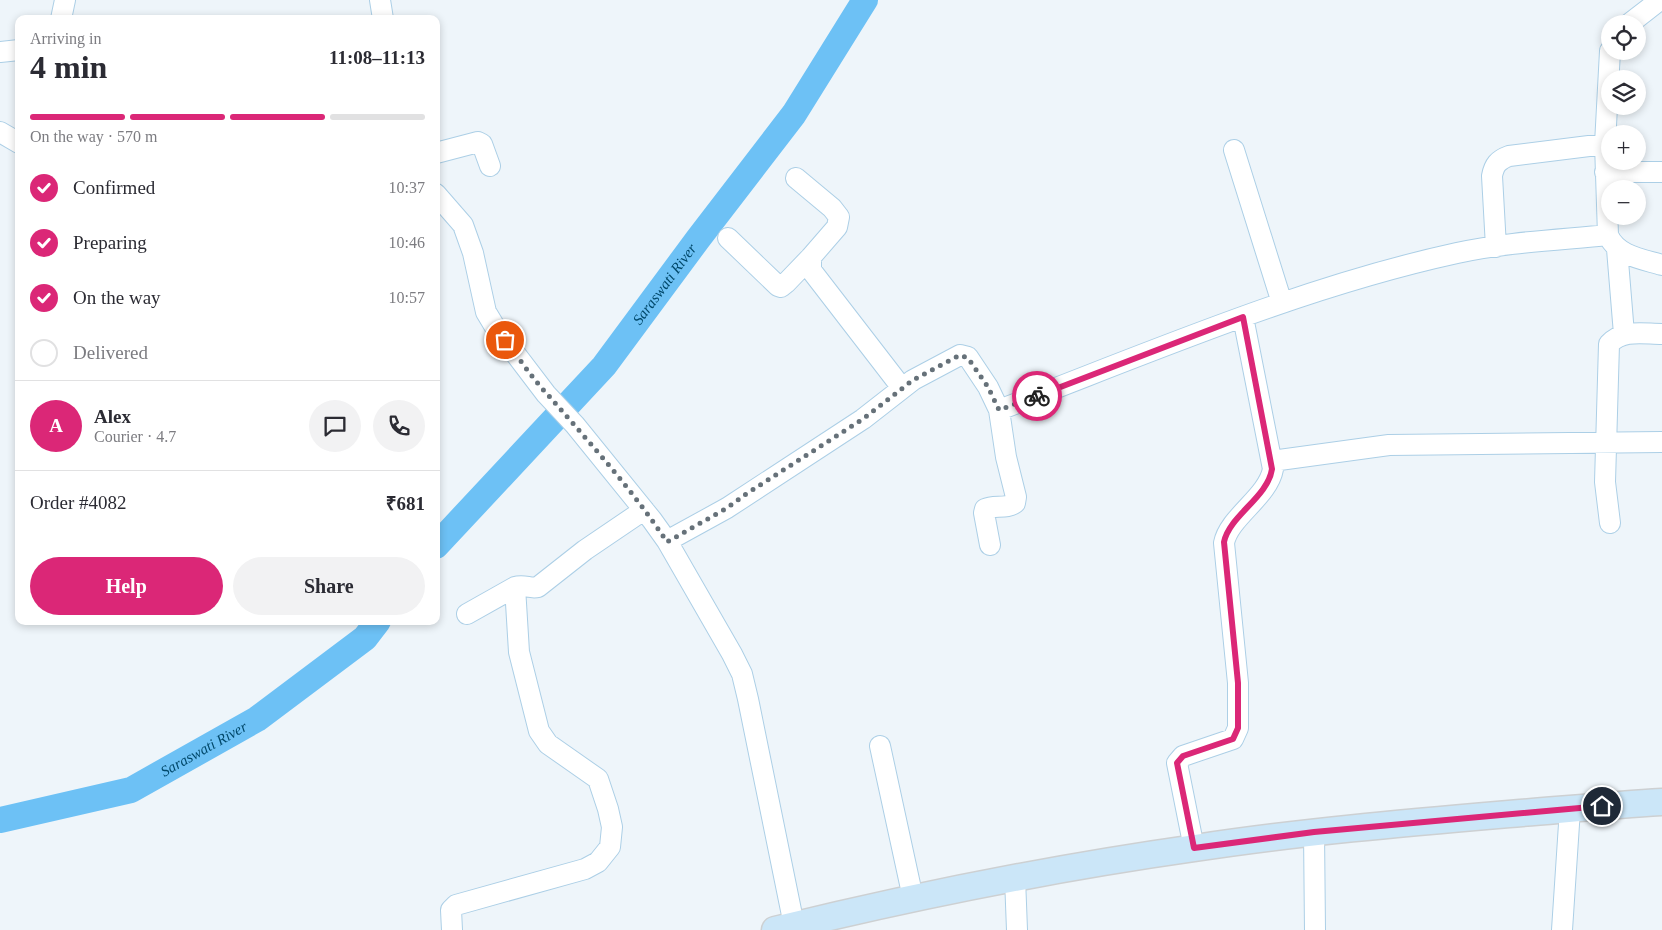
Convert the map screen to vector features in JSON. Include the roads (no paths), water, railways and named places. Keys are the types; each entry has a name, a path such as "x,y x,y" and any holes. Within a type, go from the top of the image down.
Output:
{"main road":[{"path":"785,928 838,923 912,898 1015,878 1194,848 1314,832 1662,802"}],"street":[{"path":"62,15 65,0"},
{"path":"380,0 382,15"},
{"path":"1641,15 1660,0"},
{"path":"0,52 15,50"},
{"path":"1606,125 1610,60"},
{"path":"0,132 15,141"},
{"path":"440,152 478,142 482,144 490,166"},
{"path":"1496,247 1492,176 1498,162 1509,156 1601,144"},
{"path":"1234,150 1282,303"},
{"path":"1624,334 1605,172 1662,172"},
{"path":"728,238 778,286 783,286 836,227 839,217 832,208 796,178"},
{"path":"440,199 463,225 486,312 495,327 546,394 575,425 644,510 667,542 742,674 785,928"},
{"path":"999,410 1282,303 1400,266 1458,253 1496,247 1612,242 1631,256 1662,265"},
{"path":"811,257 811,270 818,281 902,388"},
{"path":"1194,848 1177,763 1183,756 1233,739 1238,728 1238,683 1224,542 1228,532 1270,480 1272,469 1243,317"},
{"path":"1610,523 1605,492 1609,344 1615,337 1624,334 1662,334"},
{"path":"667,542 727,508 863,419 923,374 960,355 965,355 988,387 999,410 1006,456 1016,498 1015,503 1012,505 985,509 984,513 990,545"},
{"path":"1272,461 1389,445 1662,442"},
{"path":"467,614 516,587 524,585 534,588 538,587 585,550 644,510"},
{"path":"452,930 451,910 456,905 585,869 598,862 605,855 612,840 612,827 608,809 604,792 598,779 548,744 539,731 519,652 516,587"},
{"path":"880,746 912,898"},
{"path":"1562,930 1570,809"},
{"path":"1314,832 1315,930"},
{"path":"1015,878 1017,930"}],"waterway":[{"name":"Saraswati River","path":"440,542 604,366 794,114 865,0"},
{"name":"Saraswati River","path":"0,820 131,790 257,719 365,638 375,625"}]}
